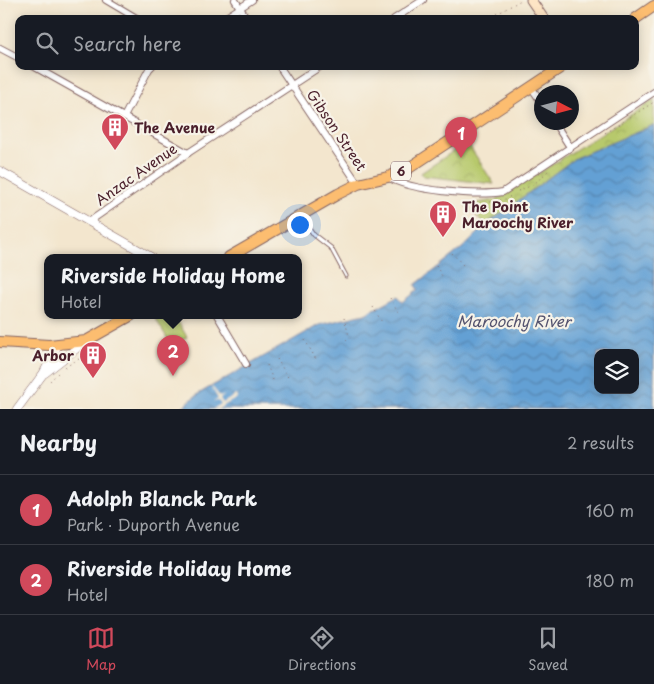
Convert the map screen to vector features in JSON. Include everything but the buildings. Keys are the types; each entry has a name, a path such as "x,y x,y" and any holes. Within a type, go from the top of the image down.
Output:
{"main road":[{"path":"531,0 541,15"},
{"path":"639,16 654,6"},
{"name":"6","path":"235,254 358,184 388,177 409,168 557,70"},
{"path":"0,342 58,345 86,341 125,319"}],"street":[{"path":"106,0 131,15"},
{"path":"235,0 244,15"},
{"path":"229,15 252,0"},
{"path":"400,15 423,0"},
{"path":"0,48 15,56"},
{"path":"40,70 188,153"},
{"path":"124,117 148,70"},
{"name":"Gibson Street","path":"282,70 358,184"},
{"name":"Anzac Avenue","path":"90,221 188,153 316,70"},
{"path":"531,87 534,91"},
{"path":"388,177 401,184 413,186 484,195 503,192 654,92"},
{"path":"559,130 570,147"},
{"path":"0,171 146,254"},
{"path":"219,319 246,364"},
{"path":"43,374 86,341"},
{"path":"18,409 43,374 58,345"}],"lane":[{"path":"301,216 314,235 331,248 346,276"}],"path":[{"path":"497,14 521,0"},
{"path":"452,253 463,265"},
{"path":"436,266 442,276"},
{"path":"390,298 399,313"},
{"path":"373,307 383,324"},
{"path":"344,318 350,339 346,340"},
{"path":"305,340 317,361"},
{"path":"50,381 62,369 100,347 101,342"},
{"path":"277,359 289,379"},
{"path":"267,365 273,380"}],"green space":[{"path":"654,100 654,125 575,158 486,225 465,205 496,200"},
{"path":"467,142 494,184 423,176 421,173"},
{"path":"156,319 176,319 187,337 172,346"}],"water":[{"name":"Maroochy River","path":"654,125 654,409 180,409 198,394 319,325 365,314 398,296 403,302 418,290 415,285 466,245 486,225 575,158"}],"pier":[{"path":"210,384 220,397 225,395 220,399 223,403 236,395 237,398 218,409 213,409 221,404 218,401 213,402 218,399"}],"place":[{"name":"The Avenue","path":"115,151"},
{"name":"Adolph Blanck Park","path":"461,158"},
{"name":"The Point Maroochy River","path":"443,238"},
{"name":"Riverside Holiday Home","path":"173,376"},
{"name":"Arbor","path":"93,379"}]}
